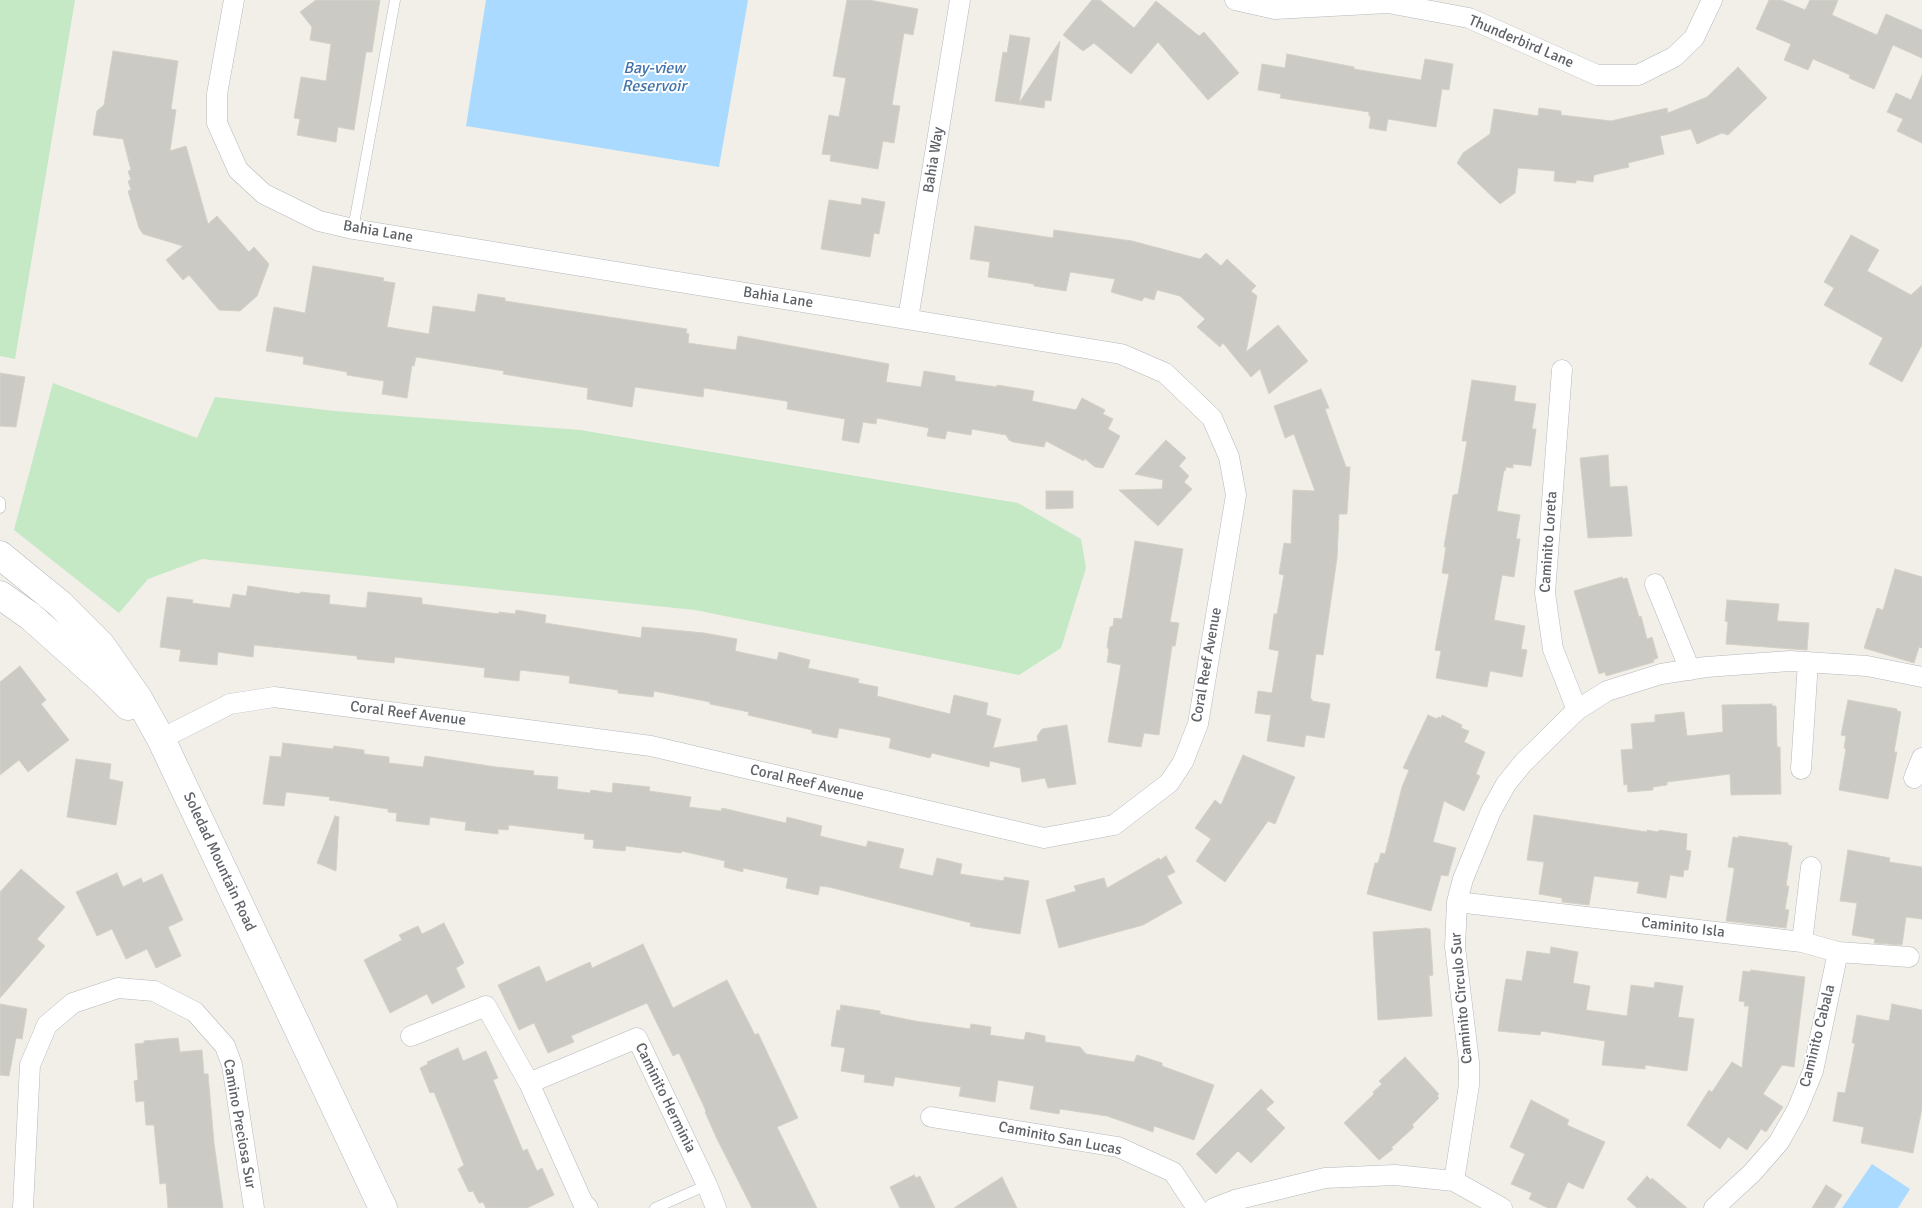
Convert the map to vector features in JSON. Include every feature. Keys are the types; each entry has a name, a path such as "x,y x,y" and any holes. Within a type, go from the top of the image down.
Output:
{"main road":[{"name":"Soledad Mountain Road","path":"0,554 60,604 101,645 138,698 161,739 380,1207"},
{"path":"0,595 30,616 104,682 161,739"}],"street":[{"name":"Bahia Lane","path":"234,0 217,94 217,123 238,170 264,194 319,222 354,229 1121,354 1165,373 1212,418 1229,457 1236,495 1232,514"},
{"name":"Bahia Way","path":"908,319 960,0"},
{"name":"Thunderbird Lane","path":"1235,0 1275,9 1388,3 1469,18 1597,75 1638,75 1674,57 1694,38 1712,0"},
{"name":"Caminito Loreta","path":"1562,370 1545,593 1553,649 1577,710"},
{"name":"Coral Reef Avenue","path":"161,739 230,704 274,697 651,746 1044,838 1114,825 1169,783 1183,762 1198,724 1232,514"},
{"path":"1655,584 1690,670"},
{"name":"Caminito Circulo Sur","path":"1454,1181 1469,1085 1469,1062 1454,947 1457,902 1463,879 1491,810 1506,784 1523,763 1577,710 1608,691 1661,674 1790,661 1867,666 1922,677"},
{"path":"1801,769 1808,662"},
{"path":"1914,778 1922,758"},
{"path":"1802,942 1811,867"},
{"name":"Caminito Isla","path":"1457,902 1802,942 1838,952 1909,957"},
{"name":"Caminito Cabala","path":"1714,1208 1752,1173 1778,1142 1797,1110 1813,1071 1838,952"},
{"name":"Camino Preciosa Sur","path":"23,1208 30,1065 47,1026 73,1003 118,988 154,991 195,1012 225,1046 232,1065 254,1208"},
{"path":"411,1036 486,1006 529,1083 583,1203 588,1208"},
{"name":"Caminito Herminia","path":"529,1083 638,1038 716,1208"},
{"name":"Caminito San Lucas","path":"931,1117 1118,1147 1173,1172 1197,1208"},
{"path":"1214,1208 1235,1200 1326,1178 1395,1175 1454,1181 1502,1208"}],"lane":[{"path":"354,229 395,0"},
{"path":"0,502 0,508"},
{"path":"655,1208 707,1185"}],"green space":[{"path":"0,0 75,0 15,359 0,356"},
{"path":"53,383 197,438 215,397 334,411 580,430 1018,503 1081,539 1086,568 1061,648 1019,675 695,610 202,559 148,579 119,613 14,530"}],"water":[{"name":"Bay-view Reservoir","path":"486,0 748,0 719,167 466,126"},
{"path":"1872,1164 1910,1189 1898,1208 1842,1208"}],"building":[{"path":"316,0 380,0 372,52 366,52 354,130 338,127 336,142 297,135 300,119 294,118 301,77 326,81 331,44 310,40 312,27 300,12"},
{"path":"847,0 869,0 918,9 913,35 904,33 892,105 900,106 894,143 883,141 878,169 830,161 831,155 822,154 829,115 839,117 846,78 833,76"},
{"path":"1092,0 1100,0 1134,28 1156,1 1199,36 1204,32 1239,73 1208,100 1158,42 1131,74 1094,43 1083,51 1063,35"},
{"path":"1769,0 1781,0 1805,10 1810,0 1838,0 1832,15 1877,35 1886,14 1922,30 1922,58 1893,45 1874,89 1849,78 1850,75 1813,59 1808,70 1784,60 1791,44 1756,29"},
{"path":"1010,35 1030,38 1019,103 1060,41 1051,101 1045,100 1044,108 995,101 1003,52 1007,53"},
{"path":"113,51 178,61 171,109 176,110 170,151 186,146 208,224 217,216 249,252 254,247 269,264 257,296 240,311 219,310 189,275 183,280 166,260 183,246 143,234 139,228 128,191 131,190 128,181 131,180 128,171 131,170 123,139 93,135 97,111 104,105"},
{"path":"1287,54 1354,67 1354,69 1421,80 1425,59 1453,64 1449,90 1442,89 1436,127 1388,119 1386,131 1369,128 1371,116 1369,116 1369,112 1280,98 1281,94 1258,90 1262,64 1285,68"},
{"path":"1738,67 1767,98 1728,135 1722,133 1697,144 1691,129 1660,136 1664,154 1628,163 1629,167 1594,175 1593,182 1576,180 1576,183 1554,181 1555,171 1518,168 1515,193 1500,204 1457,163 1463,153 1490,134 1494,109 1538,116 1539,108 1561,111 1561,115 1611,121 1667,108 1668,113 1707,97"},
{"path":"1922,75 1922,143 1897,131 1903,119 1887,112 1896,93 1911,100"},
{"path":"862,198 885,202 879,234 874,233 870,257 821,249 829,200 861,205"},
{"path":"975,226 1053,238 1054,230 1132,241 1200,259 1206,253 1221,266 1227,259 1256,286 1251,291 1257,296 1246,352 1278,325 1308,361 1269,394 1260,369 1251,377 1223,343 1220,347 1197,327 1205,319 1180,296 1157,290 1154,300 1144,297 1142,301 1111,292 1115,279 1070,272 1066,291 988,277 990,262 970,259"},
{"path":"1851,235 1879,250 1867,271 1911,295 1922,285 1922,345 1902,382 1869,364 1883,338 1824,305 1834,288 1824,282"},
{"path":"313,266 384,278 383,281 395,283 387,327 429,334 433,306 475,312 478,294 505,298 505,301 687,329 686,333 689,334 688,343 736,350 738,336 889,364 886,382 921,387 924,371 955,376 955,381 1034,391 1032,401 1076,410 1082,398 1105,410 1103,414 1113,419 1108,429 1120,436 1103,468 1095,467 1084,458 1084,461 1046,441 1044,447 1013,442 1006,435 972,429 971,435 947,431 945,439 927,436 929,428 877,418 876,424 863,422 859,443 842,440 845,419 787,409 788,402 786,401 704,388 703,397 635,387 632,407 587,399 588,388 503,374 504,371 416,357 414,366 412,365 407,398 382,394 384,381 347,375 347,372 303,364 304,357 266,351 274,307 305,313"},
{"path":"0,373 25,377 16,427 0,426"},
{"path":"1472,380 1516,386 1514,401 1536,404 1532,429 1536,429 1531,466 1513,464 1513,468 1506,467 1497,511 1520,515 1516,539 1520,539 1514,577 1502,575 1494,620 1525,626 1521,649 1527,650 1522,677 1490,671 1487,687 1436,678 1441,651 1435,650 1449,574 1442,573 1446,547 1444,547 1453,495 1458,494 1467,441 1462,441"},
{"path":"1321,389 1329,408 1325,409 1346,467 1350,467 1347,514 1339,514 1337,558 1323,655 1316,654 1310,699 1330,704 1324,738 1306,735 1304,747 1267,741 1271,715 1255,713 1258,691 1272,693 1279,651 1269,649 1274,614 1277,614 1284,575 1279,574 1284,543 1291,544 1293,490 1315,491 1294,434 1285,438 1274,406"},
{"path":"1166,440 1186,458 1179,466 1189,476 1184,482 1192,489 1158,526 1119,490 1162,489 1163,480 1135,474"},
{"path":"1608,455 1610,487 1627,486 1632,536 1588,538 1580,458"},
{"path":"1046,491 1073,491 1073,508 1046,509"},
{"path":"1135,541 1183,549 1170,622 1179,623 1175,646 1172,646 1159,735 1144,733 1141,747 1108,742 1121,665 1107,662 1109,650 1107,647 1110,627 1113,626 1114,618 1122,619"},
{"path":"1895,569 1922,577 1922,648 1919,647 1914,663 1864,648 1877,608 1883,610"},
{"path":"1622,577 1623,579 1627,578 1647,639 1652,637 1658,658 1653,660 1654,662 1606,676 1605,672 1599,674 1574,591"},
{"path":"248,586 300,594 300,592 330,595 329,604 366,608 368,592 422,598 422,604 499,614 499,612 515,614 516,610 546,615 545,623 641,638 642,627 704,633 737,639 735,651 777,660 779,652 810,660 808,668 859,679 858,683 878,687 877,696 950,714 954,695 988,703 986,715 1001,719 993,748 1038,741 1037,736 1042,729 1067,725 1076,784 1048,788 1045,778 1022,782 1020,768 990,761 989,767 932,753 930,758 889,748 891,738 839,728 837,738 748,715 749,712 710,704 710,702 654,691 653,697 618,693 618,690 569,683 570,676 520,670 519,681 484,677 485,668 395,657 394,663 357,659 357,656 254,645 253,657 218,652 217,665 179,661 181,650 160,647 167,597 193,600 192,603 230,608 233,594 246,596"},
{"path":"1727,600 1779,604 1777,621 1809,623 1807,650 1726,644 1728,622 1725,621"},
{"path":"20,666 46,700 41,704 69,740 28,772 19,760 0,775 0,682"},
{"path":"1848,700 1897,709 1897,711 1901,712 1894,752 1897,752 1888,799 1839,790 1846,749 1844,748 1846,736 1841,735"},
{"path":"1772,704 1772,706 1776,706 1777,747 1780,747 1781,794 1731,795 1730,774 1667,782 1667,785 1653,787 1653,790 1628,792 1627,784 1624,785 1621,750 1633,749 1631,724 1655,722 1655,715 1684,712 1687,736 1723,732 1722,705"},
{"path":"1428,715 1437,719 1438,717 1441,718 1442,715 1462,725 1461,728 1469,731 1464,742 1485,752 1476,774 1480,776 1464,811 1444,801 1433,842 1456,848 1448,876 1441,875 1431,911 1367,894 1375,863 1378,863 1381,853 1385,854 1402,787 1409,770 1403,768"},
{"path":"283,743 333,749 334,746 364,750 364,754 389,757 389,763 423,767 425,756 534,771 533,775 558,777 557,789 590,793 591,790 612,793 613,783 650,787 649,791 691,797 689,807 721,811 722,808 786,823 787,817 822,826 820,836 866,847 868,841 904,849 899,868 933,876 937,858 962,864 960,874 1004,881 1004,877 1029,881 1020,934 970,926 971,923 829,887 820,886 818,895 786,888 788,878 743,868 743,872 724,867 725,861 682,851 681,853 626,846 625,851 593,848 594,840 584,839 585,834 509,825 508,830 498,829 498,834 465,830 466,822 430,817 429,825 396,821 397,813 388,812 388,809 329,800 330,797 286,792 284,806 263,804 270,756 281,757"},
{"path":"1243,755 1295,777 1275,824 1268,821 1225,882 1196,861 1211,839 1195,828 1215,800 1221,805"},
{"path":"76,759 111,764 109,779 123,782 116,825 67,817"},
{"path":"1534,815 1647,832 1647,830 1658,832 1659,830 1687,834 1686,850 1691,851 1688,870 1684,870 1683,877 1670,875 1666,898 1637,893 1639,882 1594,876 1589,905 1562,902 1562,898 1539,894 1544,862 1527,860"},
{"path":"335,816 339,817 336,871 317,863"},
{"path":"1739,836 1788,843 1788,845 1792,846 1786,886 1789,886 1785,909 1789,910 1786,928 1726,921 1734,871 1734,868 1728,867 1733,837 1738,838"},
{"path":"1848,850 1890,858 1889,862 1922,867 1922,919 1906,917 1902,945 1874,943 1875,939 1852,935 1857,903 1840,901"},
{"path":"1166,856 1175,872 1167,876 1182,903 1143,925 1059,948 1046,900 1076,891 1074,886 1104,878 1107,888 1159,858 1160,860"},
{"path":"21,869 65,907 37,939 45,946 0,998 0,892"},
{"path":"117,873 123,887 141,878 143,883 162,874 183,920 168,927 181,956 156,968 147,949 126,959 112,929 97,936 76,892"},
{"path":"444,923 464,963 456,968 465,987 432,1004 427,994 390,1013 364,960 402,940 399,935 418,926 422,934"},
{"path":"1430,929 1433,975 1429,976 1432,1016 1378,1020 1373,932"},
{"path":"643,944 673,1008 727,980 755,1035 758,1033 798,1118 777,1127 817,1208 752,1208 716,1137 679,1053 673,1056 647,1003 571,1036 574,1042 548,1053 534,1023 519,1030 498,985 539,966 546,982 590,962 592,968"},
{"path":"1551,947 1578,952 1573,983 1590,986 1586,1010 1627,1016 1631,985 1654,988 1655,982 1683,986 1678,1017 1694,1019 1687,1071 1645,1065 1645,1069 1602,1065 1605,1041 1541,1031 1540,1035 1498,1031 1506,979 1522,981 1527,951 1550,954"},
{"path":"1751,970 1805,977 1794,1067 1782,1065 1763,1094 1783,1107 1766,1132 1761,1129 1747,1150 1728,1137 1720,1149 1687,1125 1709,1090 1712,1092 1732,1062 1742,1068 1749,1006 1744,1006 1745,1002 1739,1001 1743,971 1750,972"},
{"path":"0,1004 27,1009 22,1039 16,1038 9,1076 0,1075"},
{"path":"1892,1004 1922,1010 1922,1108 1913,1153 1861,1143 1864,1127 1833,1121 1838,1092 1845,1093 1855,1043 1852,1043 1857,1015 1889,1021"},
{"path":"841,1005 880,1011 880,1014 915,1021 970,1029 971,1024 991,1027 990,1035 1024,1040 1026,1032 1045,1036 1045,1042 1080,1047 1086,1054 1134,1062 1137,1055 1162,1063 1162,1066 1214,1085 1194,1140 1154,1126 1153,1132 1107,1116 1060,1109 1059,1114 1030,1109 1034,1086 998,1080 995,1102 959,1096 961,1087 895,1077 893,1086 864,1082 865,1075 841,1071 845,1048 831,1046 837,1010 840,1011"},
{"path":"178,1038 180,1052 202,1050 204,1074 208,1074 214,1143 223,1208 168,1208 166,1183 160,1184 154,1125 146,1125 144,1101 136,1102 134,1081 138,1080 135,1044 144,1043 144,1041"},
{"path":"458,1048 463,1061 486,1051 498,1078 493,1080 523,1151 527,1149 537,1171 542,1168 554,1195 527,1208 486,1208 483,1202 479,1203 473,1191 469,1192 458,1169 464,1165 434,1092 430,1093 420,1068 428,1064 427,1062"},
{"path":"1405,1057 1439,1094 1437,1096 1439,1098 1412,1125 1414,1127 1391,1148 1393,1149 1379,1160 1344,1123 1374,1094 1373,1092 1382,1084 1379,1081"},
{"path":"1261,1089 1274,1102 1266,1109 1285,1128 1251,1163 1238,1151 1216,1174 1196,1154"},
{"path":"1531,1100 1569,1120 1567,1125 1605,1142 1583,1189 1568,1182 1556,1208 1548,1208 1529,1199 1532,1193 1511,1184 1525,1154 1510,1147"},
{"path":"914,1175 916,1178 920,1176 935,1208 900,1208 890,1187"},
{"path":"1647,1176 1651,1180 1652,1178 1687,1208 1637,1208 1627,1199"},
{"path":"1002,1177 1017,1208 954,1208"},
{"path":"1826,1185 1842,1195 1834,1208 1812,1208"}]}
